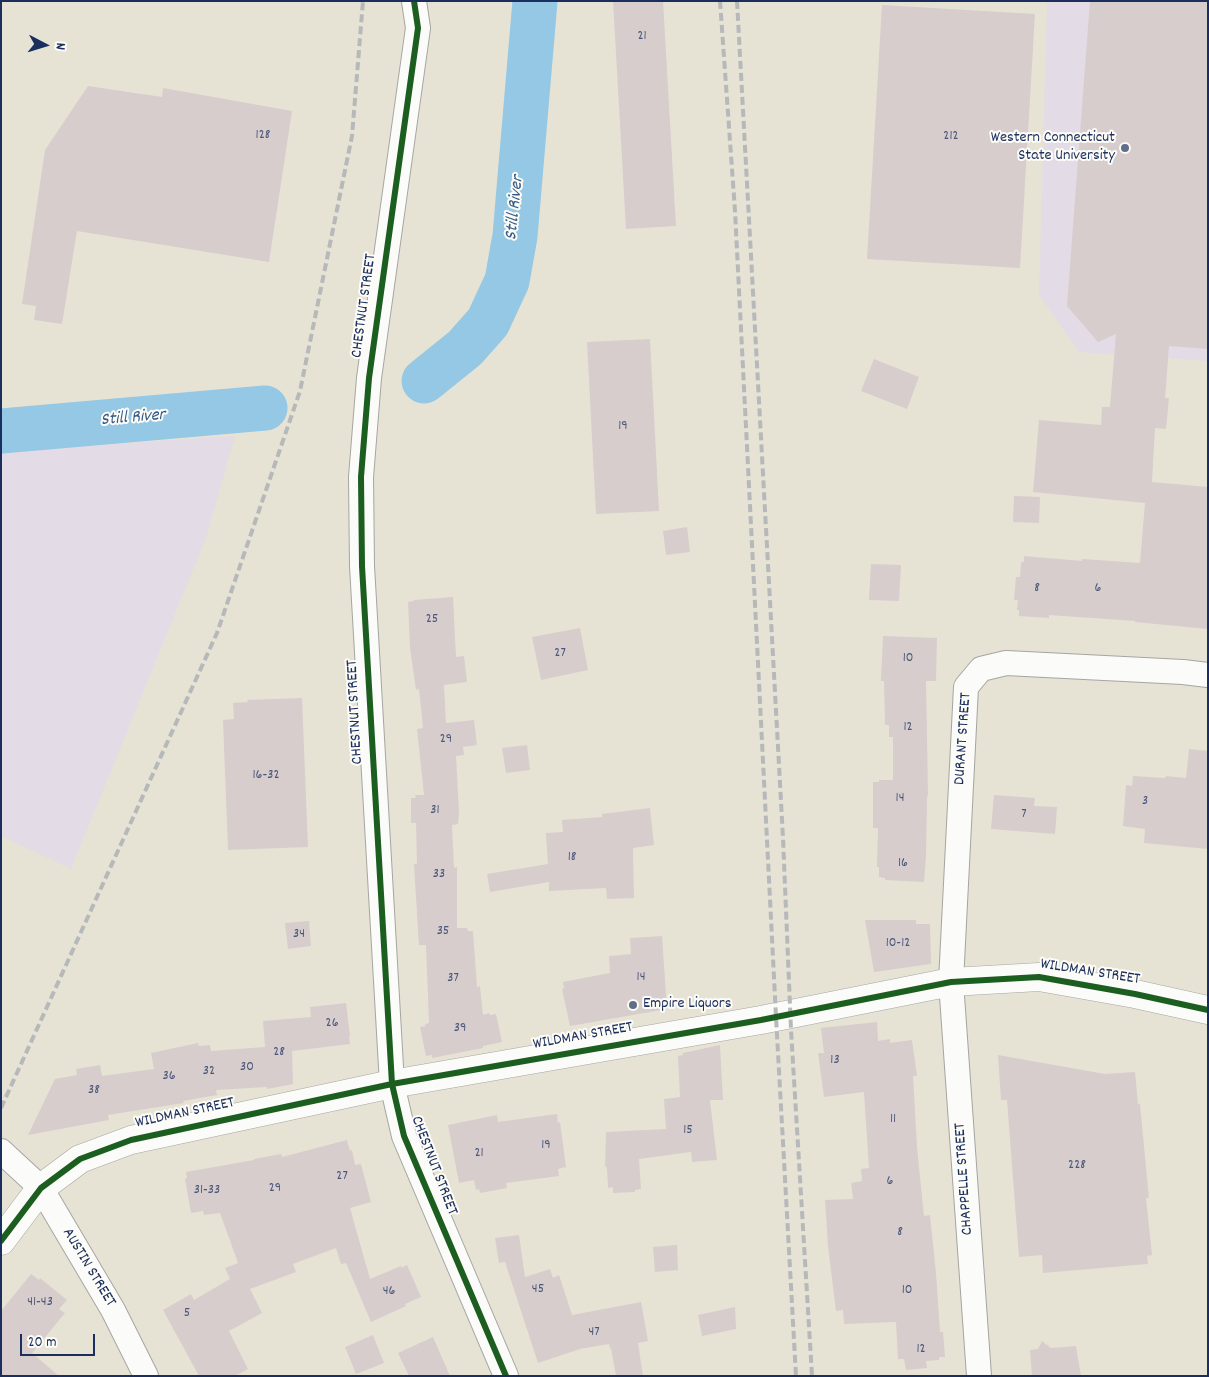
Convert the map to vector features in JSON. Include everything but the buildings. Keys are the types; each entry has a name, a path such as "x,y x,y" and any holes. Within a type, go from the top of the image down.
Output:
{"street":[{"name":"CHESTNUT STREET","path":"414,1 418,28 368,378 361,477 362,566 392,1084 404,1136 506,1376"},
{"name":"DURANT STREET","path":"951,982 966,687 981,669 1006,663 1183,672 1208,675"},
{"name":"WILDMAN STREET","path":"1,1241 40,1188 80,1159 131,1140 392,1084 761,1020 951,982 1039,977 1135,994 1208,1010"},
{"name":"CHAPPELLE STREET","path":"951,982 979,1376"},
{"name":"AUSTIN STREET","path":"1,1150 40,1188 113,1310 146,1376"}],"shaded area":[{"name":"Western Connecticut State University","path":"1047,1 1208,1 1208,361 1079,352 1039,295"},
{"path":"235,436 206,538 71,869 1,836 1,451"}],"waterway":[{"name":"Still River","path":"424,381 465,348 488,322 507,281 515,236 535,1"},
{"name":"Still River","path":"1,431 265,408"}],"railway":[{"path":"1,1108 217,633 300,391 352,136 363,1"},
{"path":"720,1 735,211 796,1376"},
{"path":"737,1 783,838 791,1030 812,1376"}],"cycle path":[{"path":"414,1 418,28 369,378 361,477 362,566 392,1084 404,1136 506,1376"},
{"path":"1,1241 41,1188 80,1159 131,1140 392,1084 761,1020 951,982 1039,977 1135,994 1208,1010"}],"place":[{"name":"Western Connecticut State University","path":"1125,148"},
{"name":"Empire Liquors","path":"633,1005"}]}
